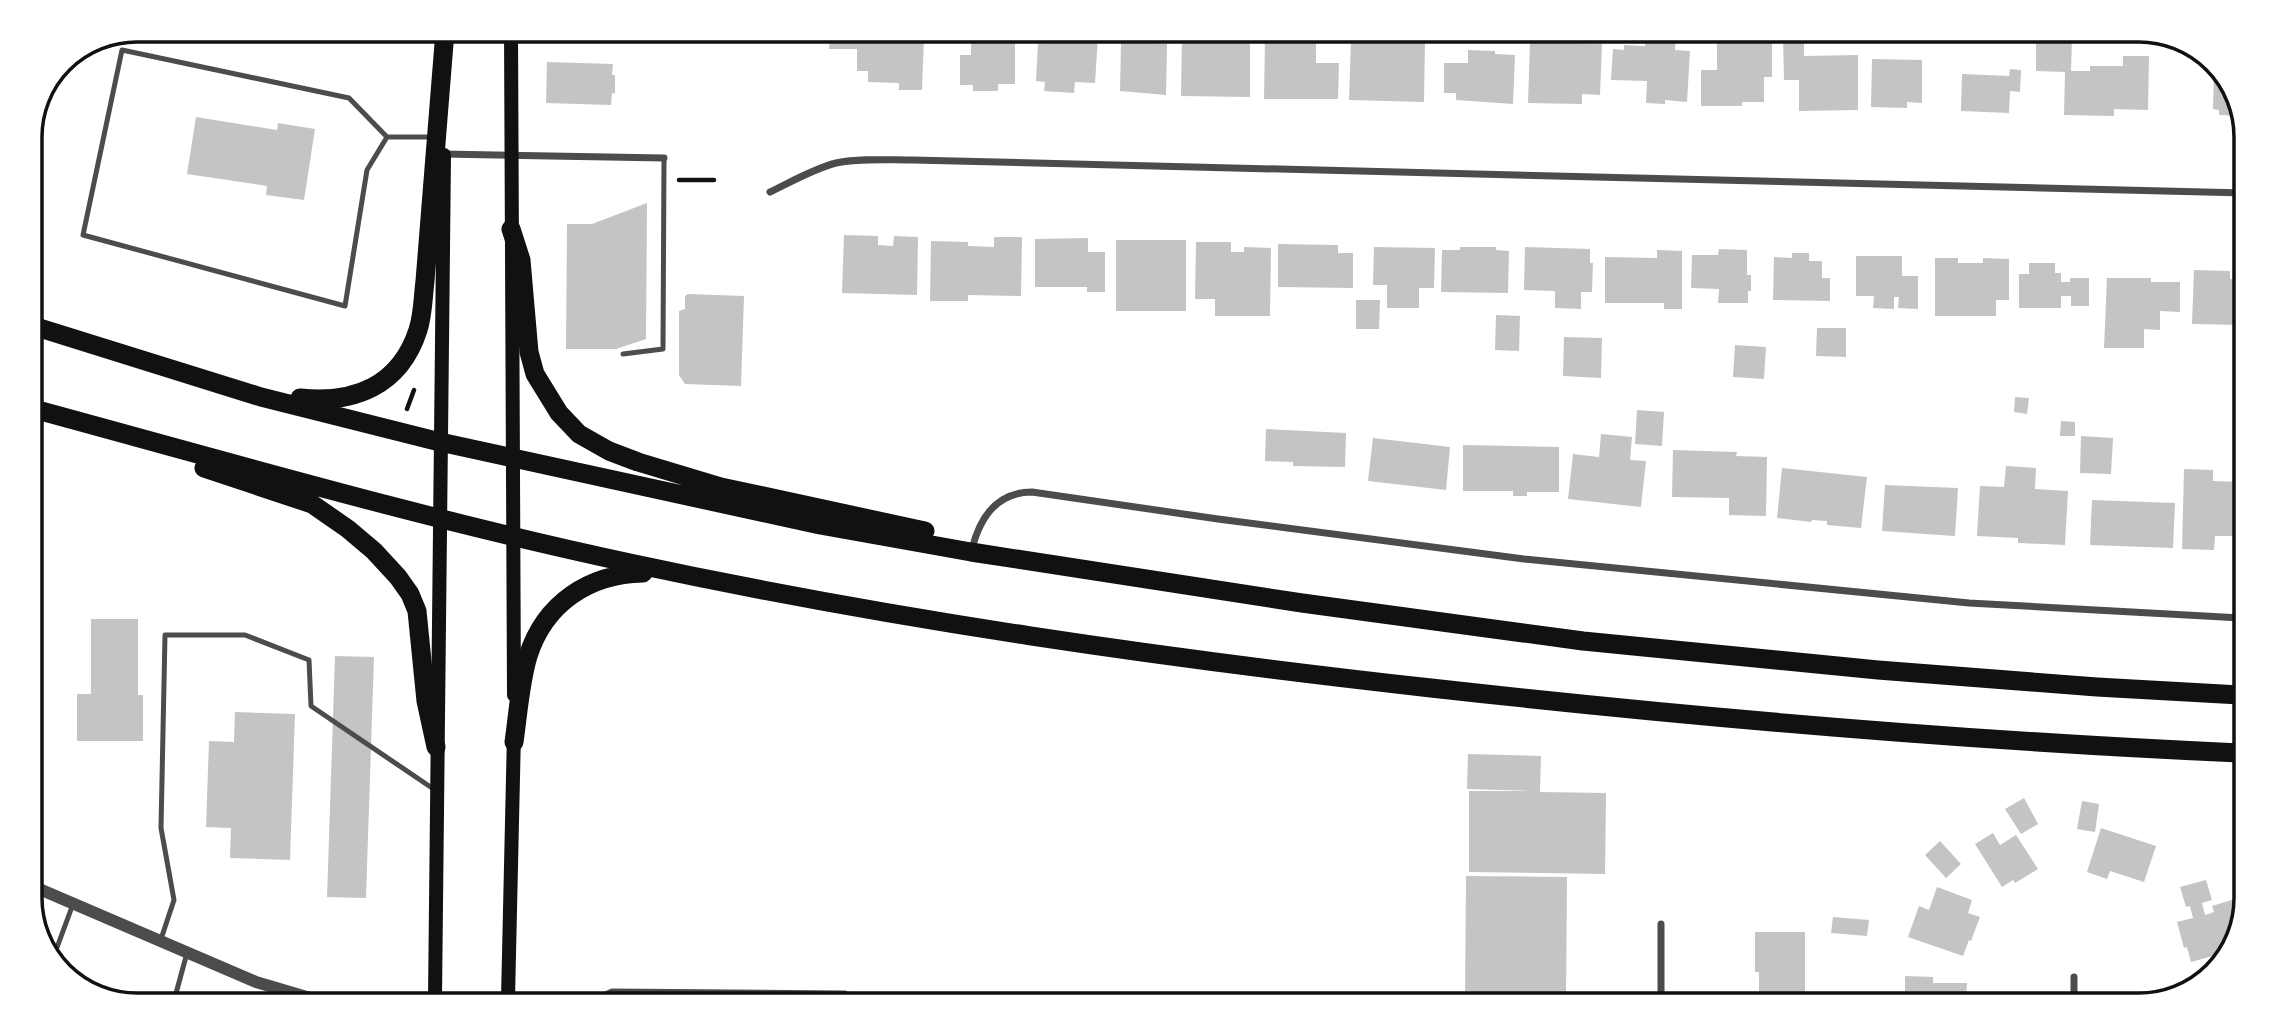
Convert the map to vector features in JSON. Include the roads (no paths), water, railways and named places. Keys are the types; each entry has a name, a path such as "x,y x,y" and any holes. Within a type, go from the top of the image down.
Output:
{"highway":[{"path":"261,397 333,399 353,396 378,384 402,362 414,340 421,319 440,145 445,42"},
{"path":"511,229 521,260 531,363 549,398 579,434 609,451 638,462 722,486 973,547"},
{"path":"42,329 261,397 513,459 820,525 973,547 1193,586 1499,631 1801,664 2234,695"},
{"path":"42,413 513,537 712,580 1130,652 1390,684 1783,724 2012,741 2234,753"},
{"path":"42,415 101,437 296,498 327,513 348,529 398,577 414,603 421,640 426,701 436,747"},
{"path":"514,742 526,665 533,644 541,627 572,594 596,581 620,574 663,574 712,580"}],"main road":[{"path":"508,993 514,742 511,42"},
{"path":"435,993 440,145"}],"street":[{"path":"440,145 510,155 664,158"},
{"path":"770,192 837,163 913,160 2234,193"},
{"path":"973,547 986,514 997,502 1019,492 1040,492 1218,519 1536,560 1969,603 2234,618"},
{"path":"42,890 160,942 274,989 290,993"},
{"path":"1661,924 1661,993"},
{"path":"2074,977 2074,993"}],"lane":[{"path":"387,137 367,170 345,306 83,235 122,50 349,98 387,137 440,145"},
{"path":"623,354 663,349 664,158"},
{"path":"160,942 174,900 161,828 165,635 245,635 309,660 311,706 436,790"},
{"path":"57,948 73,904"},
{"path":"176,993 187,953"},
{"path":"612,991 618,993"},
{"path":"607,993 845,993"}]}
